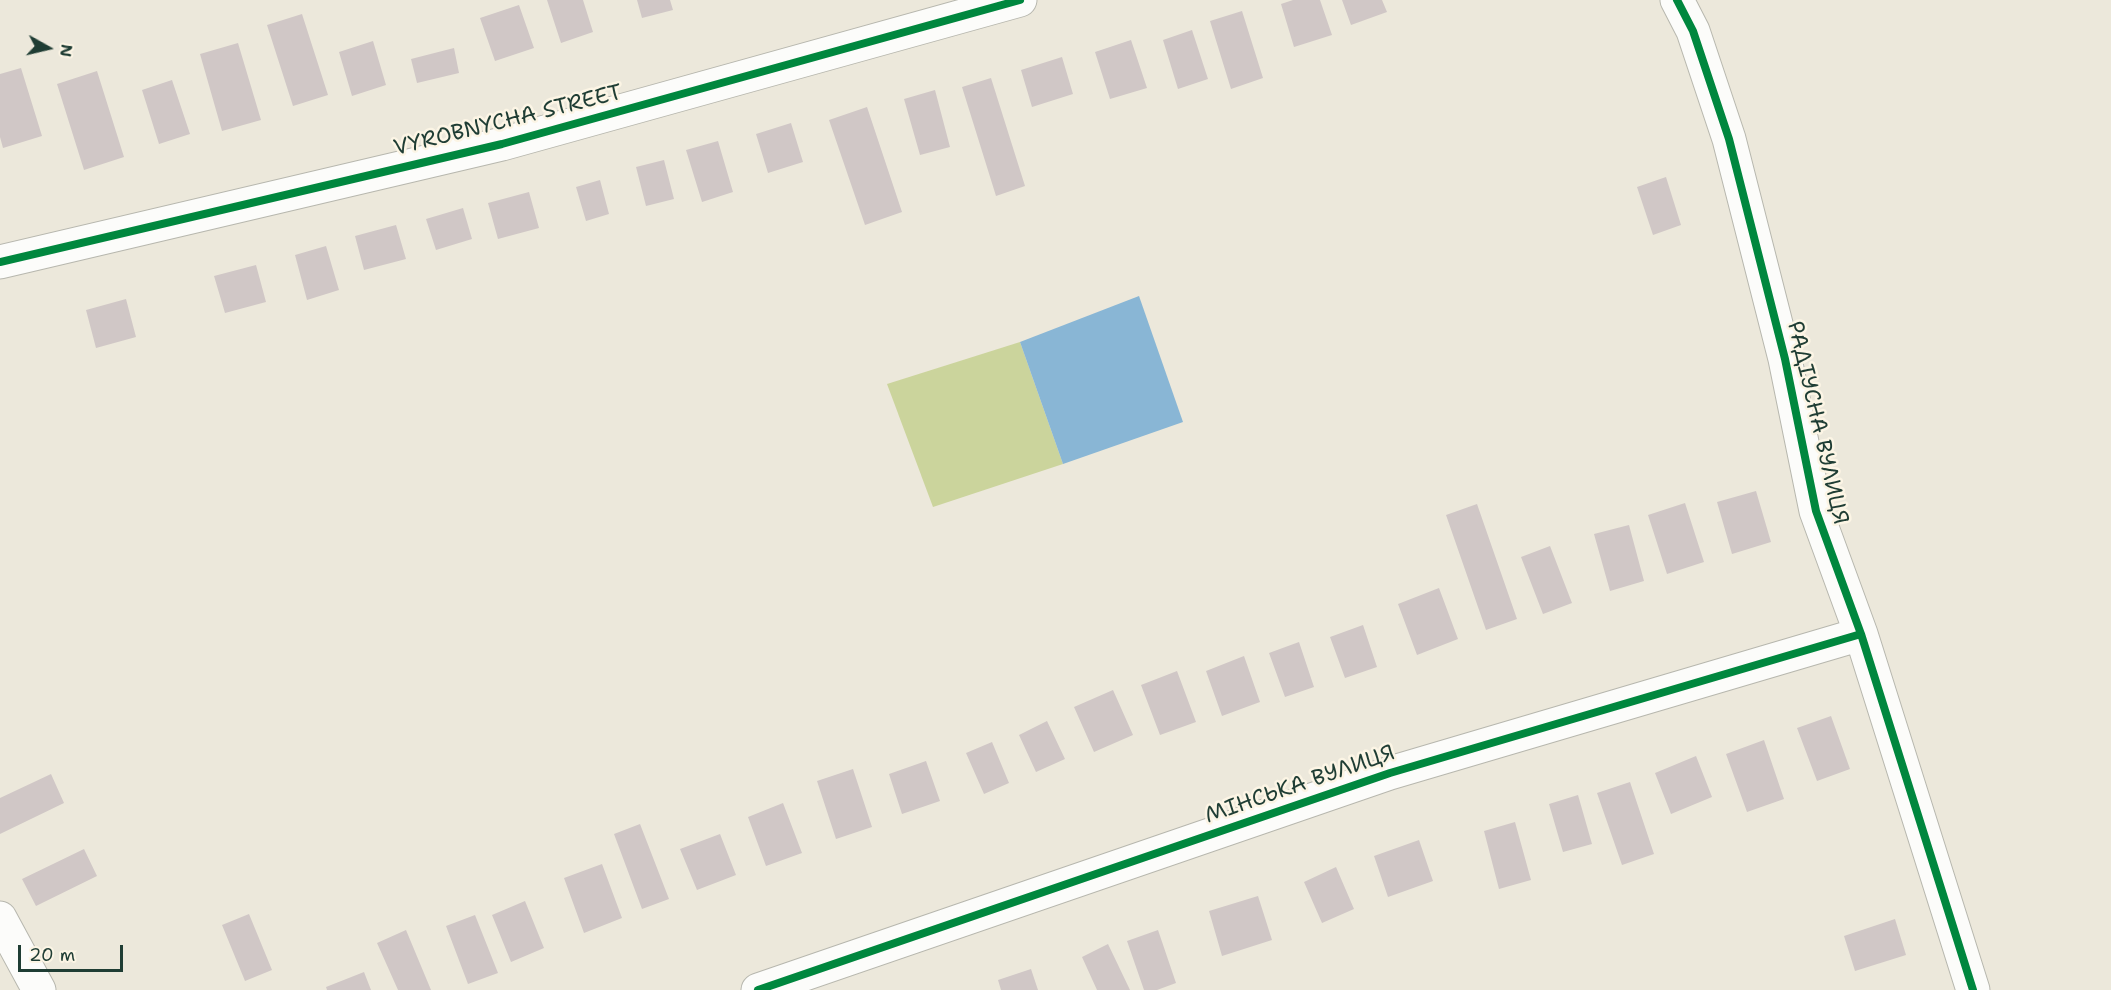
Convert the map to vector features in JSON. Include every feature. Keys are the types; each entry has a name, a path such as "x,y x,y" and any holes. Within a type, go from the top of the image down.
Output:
{"street":[{"name":"VYROBNYCHA STREET","path":"0,262 501,144 1020,0"},
{"name":"РАДІУСНА ВУЛИЦЯ","path":"1677,0 1693,31 1729,139 1785,359 1816,510 1861,634 1973,990"},
{"name":"МІНСЬКА ВУЛИЦЯ","path":"758,990 1390,773 1861,634"},
{"path":"0,918 39,990"}],"green space":[{"path":"1020,342 1063,464 933,507 887,384"}],"water":[{"path":"1139,296 1183,422 1063,464 1020,342"}],"building":[{"path":"547,0 583,0 593,32 561,43"},
{"path":"637,0 670,0 673,10 642,18"},
{"path":"1293,0 1320,0 1332,35 1294,47 1281,4"},
{"path":"1342,0 1382,0 1387,12 1351,25"},
{"path":"519,5 534,48 495,61 480,18"},
{"path":"1242,11 1263,78 1231,89 1210,21"},
{"path":"302,14 328,95 293,106 267,25"},
{"path":"1192,30 1208,79 1178,89 1163,40"},
{"path":"1131,40 1147,88 1110,99 1095,52"},
{"path":"373,41 386,85 352,96 339,52"},
{"path":"238,43 261,120 222,131 200,54"},
{"path":"454,48 459,73 417,83 411,59"},
{"path":"1062,57 1073,94 1032,107 1021,70"},
{"path":"21,68 42,136 3,148 0,137 0,74"},
{"path":"97,71 124,157 84,170 57,84"},
{"path":"991,78 1025,186 996,196 962,87"},
{"path":"172,80 190,134 159,144 142,90"},
{"path":"935,90 950,147 920,155 904,99"},
{"path":"867,107 902,212 865,225 829,120"},
{"path":"791,123 803,162 768,173 756,134"},
{"path":"718,141 733,192 702,202 686,150"},
{"path":"664,160 674,199 646,206 636,167"},
{"path":"1666,177 1681,225 1653,235 1637,187"},
{"path":"600,180 609,214 586,221 576,187"},
{"path":"529,192 539,228 498,239 488,203"},
{"path":"463,208 472,239 436,250 426,219"},
{"path":"396,225 406,259 364,270 355,236"},
{"path":"326,246 339,290 307,300 295,255"},
{"path":"256,265 266,302 225,313 214,276"},
{"path":"126,299 136,337 96,348 86,310"},
{"path":"1756,491 1771,542 1732,554 1717,502"},
{"path":"1685,503 1704,562 1667,574 1648,515"},
{"path":"1477,504 1517,619 1486,630 1446,515"},
{"path":"1629,525 1644,581 1610,591 1594,534"},
{"path":"1550,546 1572,603 1543,614 1521,557"},
{"path":"1439,588 1458,639 1417,655 1398,604"},
{"path":"1363,625 1377,667 1345,678 1330,637"},
{"path":"1299,642 1314,687 1285,697 1269,653"},
{"path":"1244,656 1260,702 1222,716 1206,671"},
{"path":"1177,671 1196,722 1160,735 1141,685"},
{"path":"1113,690 1133,735 1094,752 1074,707"},
{"path":"1831,716 1850,769 1817,781 1797,728"},
{"path":"1047,721 1065,759 1036,772 1019,735"},
{"path":"1764,740 1784,799 1747,812 1726,754"},
{"path":"992,742 1009,783 984,794 966,753"},
{"path":"1696,756 1712,797 1671,814 1655,773"},
{"path":"926,761 940,801 902,814 889,774"},
{"path":"853,769 872,827 836,839 817,781"},
{"path":"51,774 64,803 0,834 0,798"},
{"path":"1630,782 1654,854 1622,865 1597,793"},
{"path":"1578,795 1592,844 1563,852 1549,804"},
{"path":"783,803 802,853 766,866 748,817"},
{"path":"1515,822 1531,880 1499,889 1484,831"},
{"path":"640,824 669,899 642,909 614,834"},
{"path":"720,834 736,875 697,890 680,849"},
{"path":"1419,840 1433,881 1388,897 1374,856"},
{"path":"84,849 97,876 36,906 22,879"},
{"path":"602,864 622,918 584,933 564,878"},
{"path":"1336,867 1354,909 1322,923 1304,882"},
{"path":"1258,896 1272,940 1222,956 1209,911"},
{"path":"525,901 544,948 511,962 492,915"},
{"path":"249,914 272,970 245,981 222,925"},
{"path":"475,915 498,973 468,984 446,926"},
{"path":"1895,919 1906,955 1855,971 1844,936"},
{"path":"406,930 431,990 398,990 377,943"},
{"path":"1158,930 1176,983 1157,990 1144,990 1127,941"},
{"path":"1108,944 1130,990 1097,990 1082,957"},
{"path":"1031,969 1038,990 1001,990 998,980"},
{"path":"364,972 371,990 327,990 326,987"}],"cycle path":[{"path":"0,262 502,144 1020,0"},
{"path":"1677,0 1693,31 1729,139 1785,359 1816,511 1861,634 1973,990"},
{"path":"758,990 1390,773 1861,634"}]}
